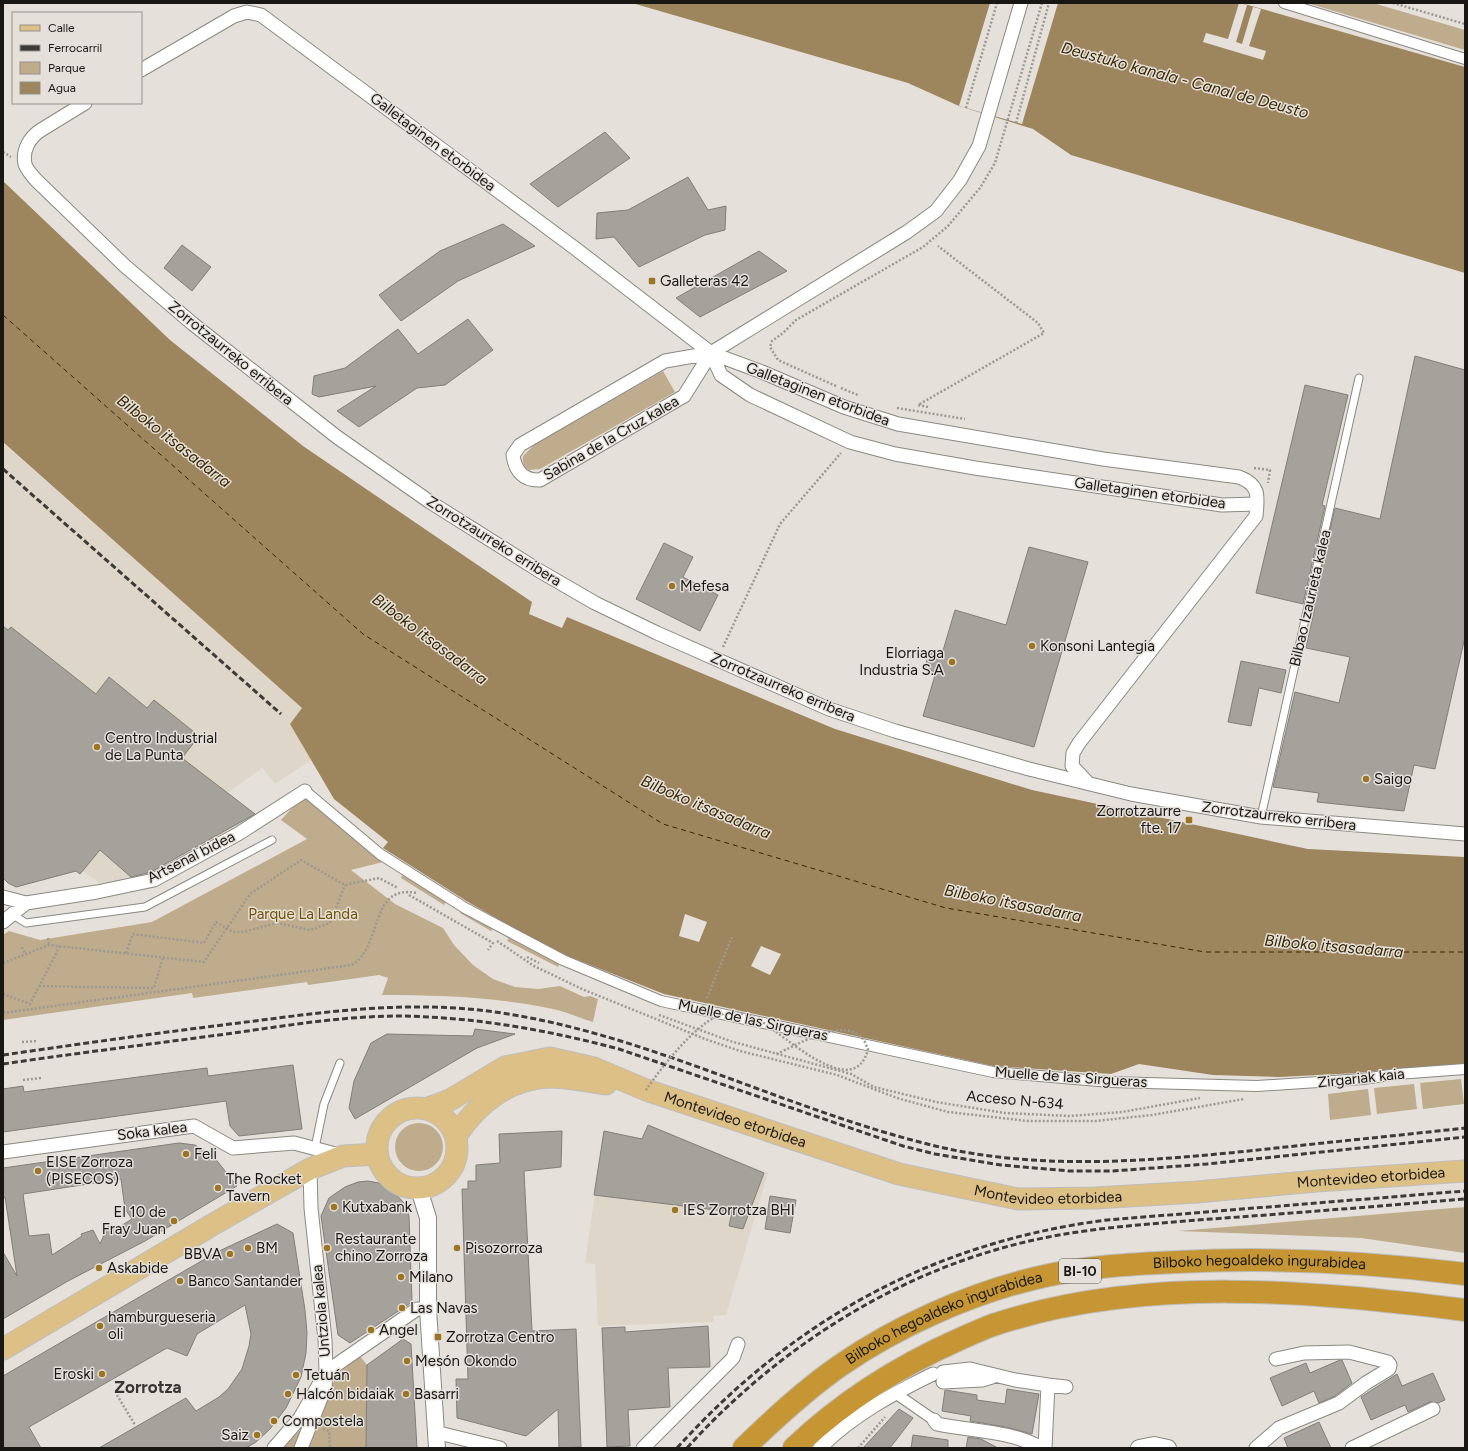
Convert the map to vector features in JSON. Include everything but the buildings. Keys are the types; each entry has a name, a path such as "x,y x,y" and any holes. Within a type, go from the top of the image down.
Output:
{"highway":[{"name":"Bilboko hegoaldeko ingurabidea","path":"744,1448 786,1408 840,1365 885,1338 932,1315 980,1296 1032,1279 1122,1264 1231,1259 1402,1266 1465,1274"},
{"name":"Bilboko hegoaldeko ingurabidea","path":"794,1448 860,1394 902,1368 946,1345 992,1325 1045,1310 1131,1296 1223,1292 1304,1294 1465,1310"}],"main road":[{"name":"Montevideo etorbidea","path":"428,1108 450,1100 505,1067 550,1058 594,1068 646,1090 899,1174 1018,1199 1095,1198 1197,1192 1317,1181 1465,1171"},
{"name":"Montevideo etorbidea","path":"456,1136 474,1114 499,1092 518,1082 547,1077 574,1079 646,1090"},
{"path":"415,1107 428,1108 440,1114 450,1124 456,1136 458,1147 457,1159 451,1171 442,1180 431,1186 419,1189 396,1183 387,1175 380,1165 377,1154 377,1140 382,1128 390,1117 402,1110 415,1107"},
{"path":"3,1349 212,1225 310,1169 343,1156 377,1154"}],"street":[{"name":"Sabina de la Cruz kalea","path":"711,354 684,396 540,480 528,478 515,466 513,455 520,445 665,361 711,354 907,232 936,211 960,180 979,146 1021,3"},
{"path":"1284,3 1465,59"},
{"name":"Galletaginen etorbidea","path":"142,69 234,16 247,12 261,16 582,253 711,354 762,372 844,407 898,424 1103,459 1239,476 1250,481 1254,486 1257,492 1257,504 1222,505 975,468 895,454 850,442 750,395 721,375 711,354"},
{"name":"Zorrotzaurreko erribera","path":"83,104 35,134 29,142 25,154 25,164 36,180 125,266 201,331 336,437 430,502 538,570 595,603 716,660 829,709 895,731 1048,774 1131,794 1260,818 1465,834"},
{"path":"1090,784 1076,772 1072,766 1073,753 1079,743 1256,516 1257,504"},
{"path":"1048,774 1065,765 1072,759"},
{"name":"Artsenal bidea","path":"26,903 97,892 154,880 238,834 304,791"},
{"name":"Muelle de las Sirgueras","path":"304,791 380,854 464,908 563,960 661,1001 993,1072 1110,1082 1257,1086"},
{"path":"3,897 26,903"},
{"path":"8,918 26,903"},
{"name":"Zirgariak kaia","path":"1257,1086 1363,1079 1397,1074 1465,1069"},
{"name":"Soka kalea","path":"3,1152 194,1126 233,1148 294,1143 343,1156"},
{"name":"Untziola kalea","path":"301,1448 325,1388 326,1372 324,1333 311,1208 310,1169"},
{"path":"419,1189 428,1218 428,1309 436,1440 500,1448"},
{"path":"274,1448 300,1418 326,1372 417,1309 428,1309"},
{"path":"643,1448 732,1358 738,1344"},
{"path":"1256,1448 1279,1428 1339,1403 1366,1383 1389,1369 1390,1365 1388,1362 1350,1352 1304,1353 1276,1359"},
{"path":"820,1448 850,1424 940,1376 970,1369 998,1376 1066,1387"},
{"path":"1046,1448 1048,1385"},
{"path":"900,1397 934,1420 937,1424 1028,1440 1041,1448"},
{"path":"1352,1448 1433,1409"},
{"path":"1139,1448 1154,1445 1168,1448"}],"lane":[{"name":"Bilbao Izaurieta kalea","path":"1260,818 1359,378"},
{"path":"8,918 26,923 145,907 272,840"},
{"path":"315,1148 324,1104 340,1063"}],"path":[{"path":"966,108 997,3"},
{"path":"1016,94 1042,3"},
{"path":"1016,123 1049,3"},
{"path":"1392,3 1465,24"},
{"path":"928,407 918,404 1044,333 1038,323 938,246"},
{"path":"716,660 780,524 850,442"},
{"path":"3,963 49,945 204,962 250,894 301,860 344,885 379,878 398,888"},
{"path":"126,953 133,934 204,943 216,922 233,932 243,932 277,922 310,930 330,923 344,885"},
{"path":"3,1013 352,965 361,960 369,946 384,904 390,897 403,892 420,894"},
{"path":"409,895 493,943 488,950"},
{"path":"702,1010 732,937"},
{"path":"48,938 49,945"},
{"path":"3,994 30,1004 60,946"},
{"path":"22,947 25,954"},
{"path":"39,986 154,988 163,958"},
{"name":"Acceso N-634","path":"646,1090 655,1077 690,1038 708,1021 718,1015 728,1012 750,1016 760,1020 784,1037 790,1041 796,1045 802,1049 808,1053 822,1064 846,1071 860,1065 866,1058 868,1049 862,1037 850,1032 835,1030 813,1037 801,1043 795,1046 776,1054 851,1074 874,1087 936,1102 1005,1113 1070,1116 1122,1112 1204,1097"},
{"path":"22,1042 38,1041"},
{"path":"23,1080 41,1078"},
{"path":"117,1394 135,1425"},
{"path":"858,1448 900,1397"},
{"path":"320,1428 329,1431 330,1448"}],"shaded area":[{"path":"3,443 302,708 291,724 311,760 275,784 262,768 228,793 257,815 153,876 104,886 82,871 80,874 76,871 16,887 3,878"},
{"name":"IES Zorrotza BHI","path":"648,1125 768,1173 726,1315 713,1316 713,1322 598,1326 595,1264 585,1263 604,1131 642,1139"}],"green space":[{"path":"1307,3 1373,3 1465,30 1465,50"},
{"path":"663,371 675,392 540,469 529,470 525,466 523,456 534,445"},
{"name":"Parque La Landa","path":"303,796 384,860 383,862 351,870 395,904 443,928 454,945 473,965 493,979 515,987 538,989 560,986 584,997 590,996 598,999 593,1022 553,1009 489,999 446,996 382,995 388,978 379,975 308,985 307,982 193,998 192,993 3,1020 3,935 9,931 40,940 152,922 307,839 281,820"},
{"path":"404,873 447,900 444,905 401,878"},
{"path":"462,909 494,927 491,931 460,913"},
{"path":"509,937 560,963 558,967 507,941"},
{"path":"1461,1079 1464,1104 1423,1109 1420,1083"},
{"path":"1414,1084 1417,1109 1377,1114 1374,1088"},
{"path":"1368,1089 1371,1115 1330,1120 1328,1094"},
{"path":"419,1123 428,1125 436,1130 441,1138 443,1147 441,1156 436,1164 428,1169 419,1171 410,1169 402,1164 397,1156 395,1147 397,1138 402,1130 410,1125"},
{"path":"1465,1207 1465,1253 1361,1238 1178,1231"},
{"path":"360,1356 367,1365 366,1448 307,1448 330,1387 340,1372"},
{"path":"299,1431 301,1431 296,1448 283,1448"}],"water":[{"name":"Deustuko kanala - Canal de Deusto","path":"632,3 1241,3 1465,67 1465,273 1071,155 1033,129 959,106 908,83"},
{"name":"Bilboko itsasadarra","path":"3,181 170,340 303,446 532,602 529,614 562,628 567,617 835,729 1032,790 1308,849 1465,857 1465,1069 1436,1071 1394,1069 1357,1073 1279,1077 1213,1075 1139,1064 1111,1074 993,1066 664,994 555,951 468,902 383,848 388,842 334,799 290,724 302,708 3,442"}],"pier":[{"path":"990,3 1058,3 1022,124 959,106"},
{"path":"1239,3 1247,5 1236,42 1242,44 1253,7 1261,9 1249,46 1266,51 1263,60 1203,42 1206,33 1228,39"},
{"path":"685,914 707,922 699,942 679,936"},
{"path":"761,946 781,954 770,975 751,966"}],"ferry route":[{"path":"3,315 363,634 663,824 946,908 1205,952 1465,952"}],"railway":[{"path":"3,469 281,714"},
{"path":"3,1055 160,1033 339,1011 395,1007 451,1008 479,1010 539,1020 597,1034 713,1072 827,1114 944,1148 982,1155 1020,1159 1096,1162 1173,1158 1465,1128"},
{"path":"3,1064 335,1020 378,1016 428,1017 483,1022 538,1030 592,1042 619,1049 903,1146 935,1154 1001,1165 1069,1171 1113,1171 1207,1164 1465,1137"},
{"path":"677,1448 722,1402 769,1361 819,1325 871,1294 926,1268 983,1247 1044,1231 1107,1220 1465,1191"},
{"path":"687,1448 723,1411 761,1377 802,1345 845,1317 890,1292 936,1271 985,1253 1034,1240 1122,1226 1465,1199"}],"place":[{"name":"Galleteras 42","path":"652,281"},
{"name":"Mefesa","path":"672,586"},
{"name":"Konsoni Lantegia","path":"1032,646"},
{"name":"Elorriaga Industria S.A","path":"952,662"},
{"name":"Centro Industrial de La Punta","path":"97,747"},
{"name":"Saigo","path":"1366,779"},
{"name":"Zorrotzaurre fte. 17","path":"1189,820"},
{"name":"Feli","path":"186,1154"},
{"name":"EISE Zorroza (PISECOS)","path":"38,1171"},
{"name":"The Rocket Tavern","path":"218,1188"},
{"name":"Kutxabank","path":"334,1207"},
{"name":"IES Zorrotza BHI","path":"675,1210"},
{"name":"El 10 de Fray Juan","path":"174,1221"},
{"name":"BM","path":"248,1248"},
{"name":"Restaurante chino Zorroza","path":"327,1248"},
{"name":"Pisozorroza","path":"457,1248"},
{"name":"BBVA","path":"230,1254"},
{"name":"Askabide","path":"99,1268"},
{"name":"Milano","path":"401,1277"},
{"name":"Banco Santander","path":"180,1281"},
{"name":"Las Navas","path":"402,1308"},
{"name":"hamburgueseria oli","path":"100,1326"},
{"name":"Angel","path":"371,1330"},
{"name":"Zorrotza Centro","path":"438,1337"},
{"name":"Mesón Okondo","path":"407,1361"},
{"name":"Eroski","path":"102,1374"},
{"name":"Tetuán","path":"296,1375"},
{"name":"Halcón bidaiak","path":"288,1394"},
{"name":"Basarri","path":"406,1394"},
{"name":"Compostela","path":"274,1421"},
{"name":"Saiz","path":"257,1435"}],"district":[{"name":"Zorrotza","path":"148,1387"}]}
